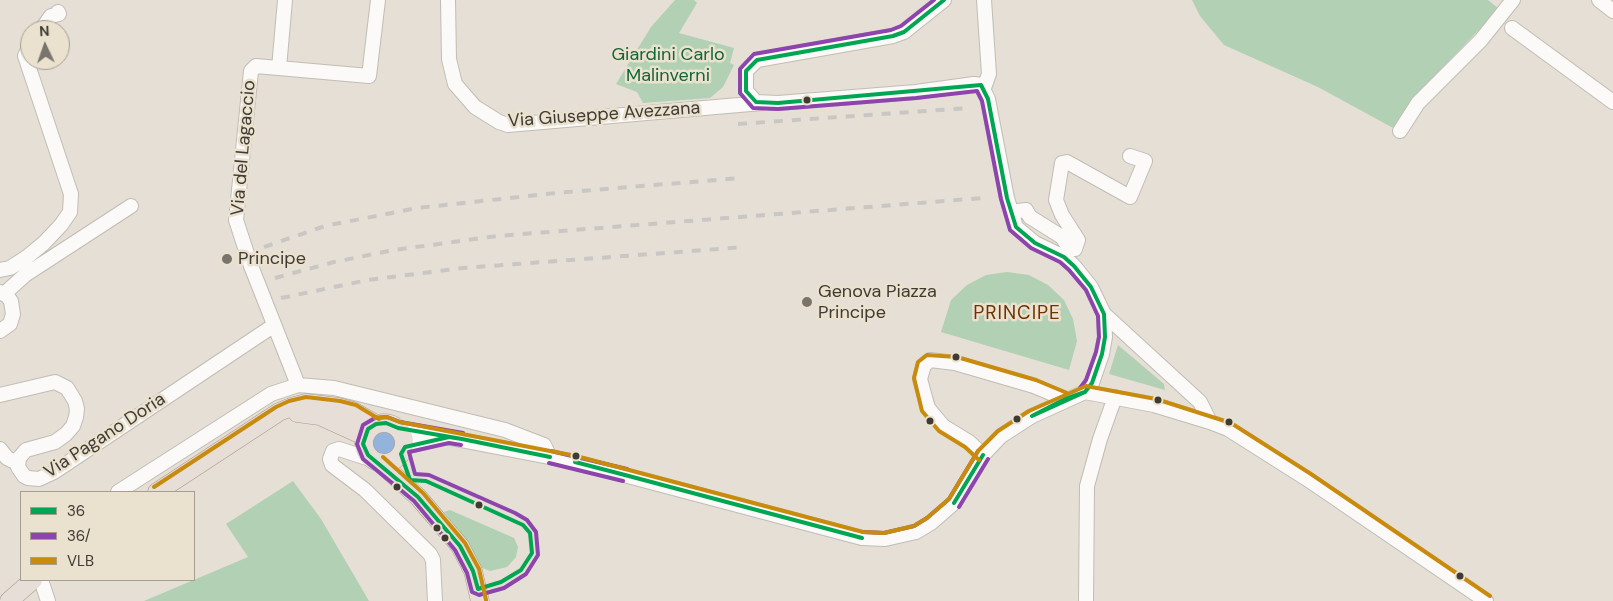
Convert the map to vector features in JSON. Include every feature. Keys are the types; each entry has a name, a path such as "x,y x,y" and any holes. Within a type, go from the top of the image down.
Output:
{"main road":[{"path":"160,491 280,412 306,403 322,404 353,411 370,430"},
{"path":"418,497 403,451 405,440 398,428 386,422 370,430 364,447 376,461 418,497 460,546 473,571 480,601"},
{"path":"376,461 392,460 403,451"},
{"path":"9,601 32,581"}],"street":[{"path":"278,68 286,0"},
{"name":"Via del Lagaccio","path":"292,384 236,220 250,71 256,66 369,76 378,0"},
{"name":"Via Giuseppe Avezzana","path":"448,0 448,46 450,68 455,84 475,107 498,122 508,125 916,92 974,84 984,88"},
{"path":"763,103 753,100 746,91 745,74 754,62 774,56 894,36 904,32 944,0"},
{"path":"984,0 989,74 984,88 1011,212 1016,227 1034,243 1064,257 1083,276 1104,314 1200,402 1210,422"},
{"path":"1400,131 1432,87 1481,40 1513,0"},
{"path":"1599,0 1613,10"},
{"path":"48,20 51,16 59,14 58,12"},
{"path":"1512,28 1613,102"},
{"path":"0,270 10,268 44,243 70,212 71,194 34,70"},
{"path":"1011,212 1026,210 1030,217 1062,238 1070,249 1077,247 1078,240 1062,216 1056,200 1064,162 1130,196 1145,160 1130,156"},
{"path":"0,331 10,324 13,314 11,301 2,293 26,274 131,206"},
{"path":"398,428 550,457 862,538 885,539 916,532 943,514 962,492 983,455 1001,436 1032,416 1085,392 1092,383 1102,354 1105,337 1104,314"},
{"name":"Via Pagano Doria","path":"0,395 55,382 67,388 77,409 73,426 62,438 26,450 17,463 20,471 28,478 46,476 275,330"},
{"path":"983,455 969,442 943,426 928,408 920,379 924,365 930,360 956,363 1034,386 1065,400"},
{"path":"120,491 271,394 292,384 334,388 505,430 544,445 550,457"},
{"path":"1085,392 1115,397 1210,422 1253,444 1486,601"},
{"path":"1086,601 1087,486 1100,439 1115,397"},
{"path":"403,451 450,437"},
{"path":"0,449 7,458 17,463"},
{"path":"376,461 339,449 334,450 330,459 332,465 365,490 430,554 433,560 435,601"},
{"path":"41,581 48,601"}],"green space":[{"name":"Giardini Carlo Malinverni","path":"675,0 694,0 697,3 679,33 734,48 730,63 734,65 723,87 710,98 643,103 637,92 616,84 651,27"},
{"path":"1192,0 1488,0 1499,9 1435,75 1395,129 1318,87 1224,45 1200,16"},
{"path":"1007,272 1029,275 1048,285 1064,300 1073,319 1077,341 1069,370 941,332 951,300 967,285 986,275"},
{"path":"1118,345 1164,384 1165,390 1109,374"},
{"path":"293,481 321,519 369,601 144,601 248,557 226,524"},
{"path":"450,510 514,538 518,547 516,557 507,567 490,571 480,567 458,529 444,512"}],"water":[{"path":"384,428 394,432 398,442 394,452 384,456 374,452 370,442 374,432"}],"railway":[{"path":"738,124 968,108"},
{"path":"264,247 325,226 417,208 556,193 741,178"},
{"path":"275,278 334,262 394,250 497,236 983,198"},
{"path":"281,298 368,280 463,268 745,247"}],"transit line":[{"name":"36/","path":"934,0 901,26 891,30 754,54 740,69 740,93 753,108 778,109 977,91 982,101 1001,199 1010,230 1031,248 1060,262 1069,270 1086,290 1098,316 1099,337 1096,352 1086,380 1080,388"},
{"name":"36","path":"944,0 904,32 893,36 757,60 746,71 746,91 756,102 778,103 981,85 988,99 1007,198 1016,227 1035,243 1064,257 1074,266 1091,287 1104,314 1105,337 1102,354 1092,383 1085,392"},
{"name":"VLB","path":"979,460 965,447 939,431 922,411 914,378 918,362 927,355 957,357 1036,380 1067,393"},
{"name":"VLB","path":"375,418 387,417 400,422 576,456 863,532 884,533 914,526 927,518 949,499 978,451 998,431 1029,411 1086,386 1156,399 1231,423 1311,474 1490,596"},
{"name":"36","path":"1085,392 1032,416 1065,399 1085,392"},
{"name":"VLB","path":"154,487 276,407 289,401 306,397 340,401 356,405 379,419"},
{"name":"36/","path":"461,445 449,443 409,452 415,474 429,475 515,513 527,520 536,532 538,555 526,574 504,588 479,595 472,592 467,573 455,550 414,501 363,459 357,444 363,425 375,418 387,417 400,422 463,433"},
{"name":"36","path":"386,423 398,428 462,439 449,437 405,447 401,454 410,480 426,481 523,525 530,533 532,553 521,570 501,582 478,589 473,571 460,546 418,497 368,455 363,444 368,429 376,424 386,423"},
{"name":"36","path":"462,439 550,457"},
{"name":"36","path":"462,439 550,457"},
{"name":"36/","path":"551,451 627,469"},
{"name":"36/","path":"863,532 884,533 914,526 927,518 949,499 978,451"},
{"name":"36","path":"954,503 983,455"},
{"name":"36","path":"954,503 983,455"},
{"name":"VLB","path":"383,457 423,493 465,543 479,569 486,600"},
{"name":"36/","path":"959,507 988,459"},
{"name":"36","path":"575,462 625,475"},
{"name":"36/","path":"549,463 623,481"},
{"name":"36","path":"625,475 862,538"},
{"name":"36","path":"625,475 862,538"}],"place":[{"name":"Principe","path":"227,259"},
{"name":"Genova Piazza Principe","path":"807,302"}],"district":[{"name":"PRINCIPE","path":"1017,314"}]}
